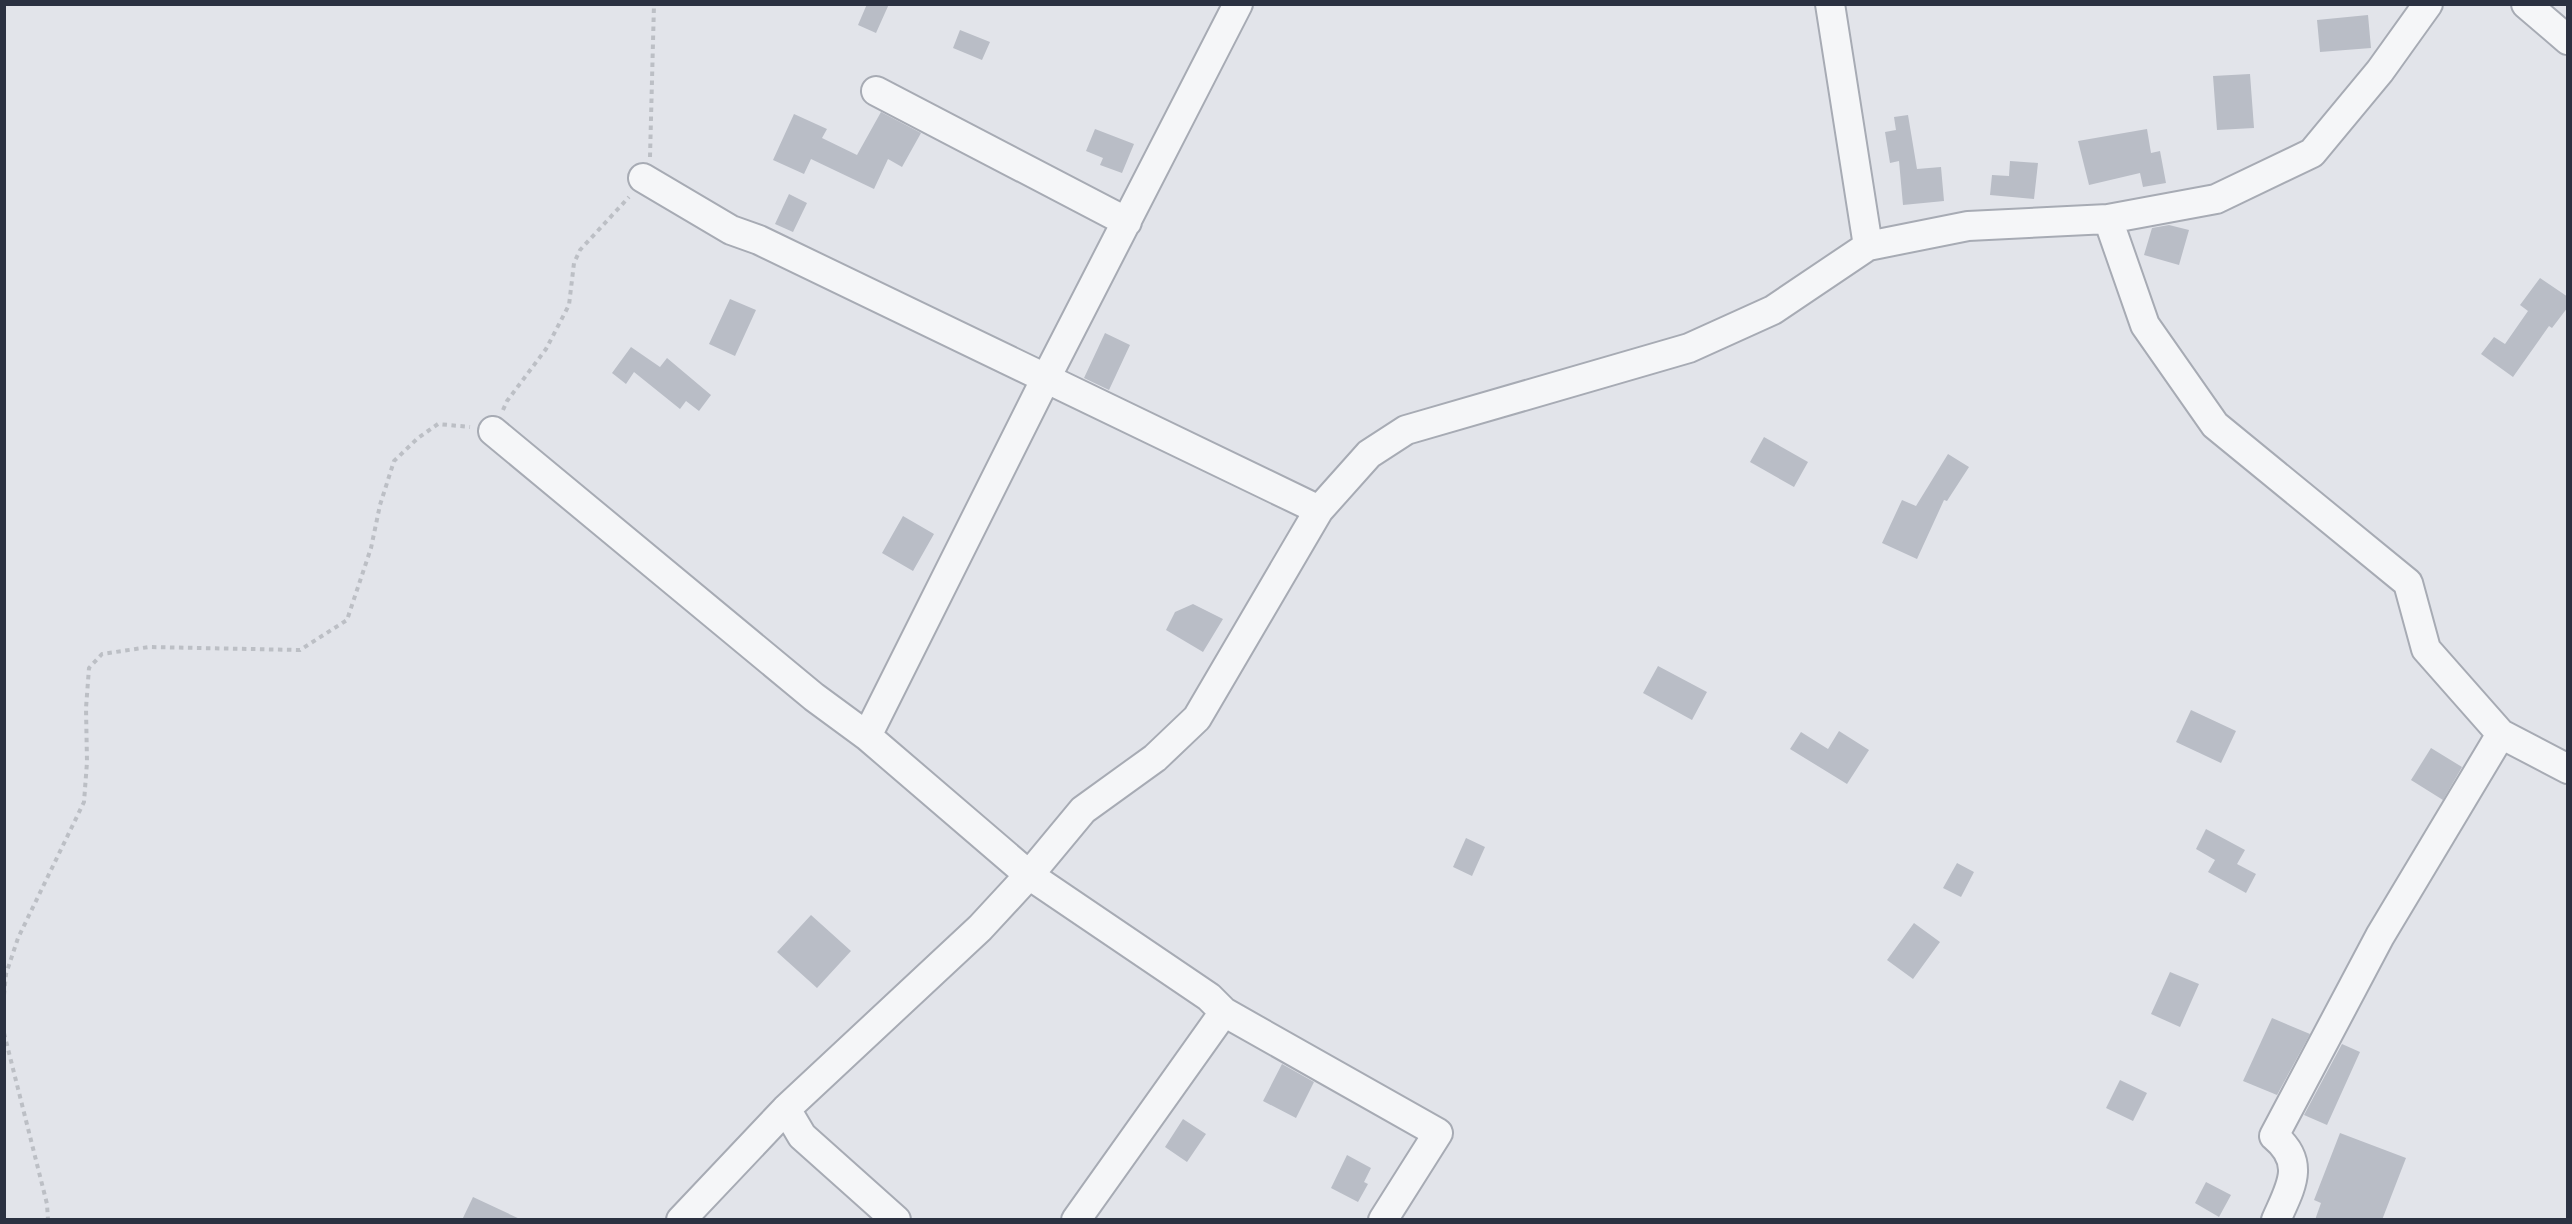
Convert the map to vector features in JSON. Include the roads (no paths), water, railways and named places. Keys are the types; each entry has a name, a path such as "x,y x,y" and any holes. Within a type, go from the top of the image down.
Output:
{"street":[{"path":"867,736 1046,378 1238,4"},
{"path":"1830,4 1868,246"},
{"path":"681,1220 786,1109 980,928 1029,875 1083,810 1155,758 1197,718 1319,510 1369,454 1406,430 1689,348 1773,310 1868,246 1968,226 2108,219 2216,199 2312,153 2380,71 2428,4"},
{"path":"2526,4 2568,40"},
{"path":"876,91 1127,222"},
{"path":"643,178 731,230 759,240 1319,510"},
{"path":"2108,219 2145,326 2215,425 2408,583 2426,649 2501,734 2568,769"},
{"path":"493,432 814,697 867,736 1029,875 1209,997 1224,1012 1438,1133 1383,1220"},
{"path":"2276,1220 2291,1187 2294,1169 2288,1151 2274,1136 2380,936 2501,734"},
{"path":"1076,1220 1224,1012"},
{"path":"786,1109 802,1136 896,1220"}]}
